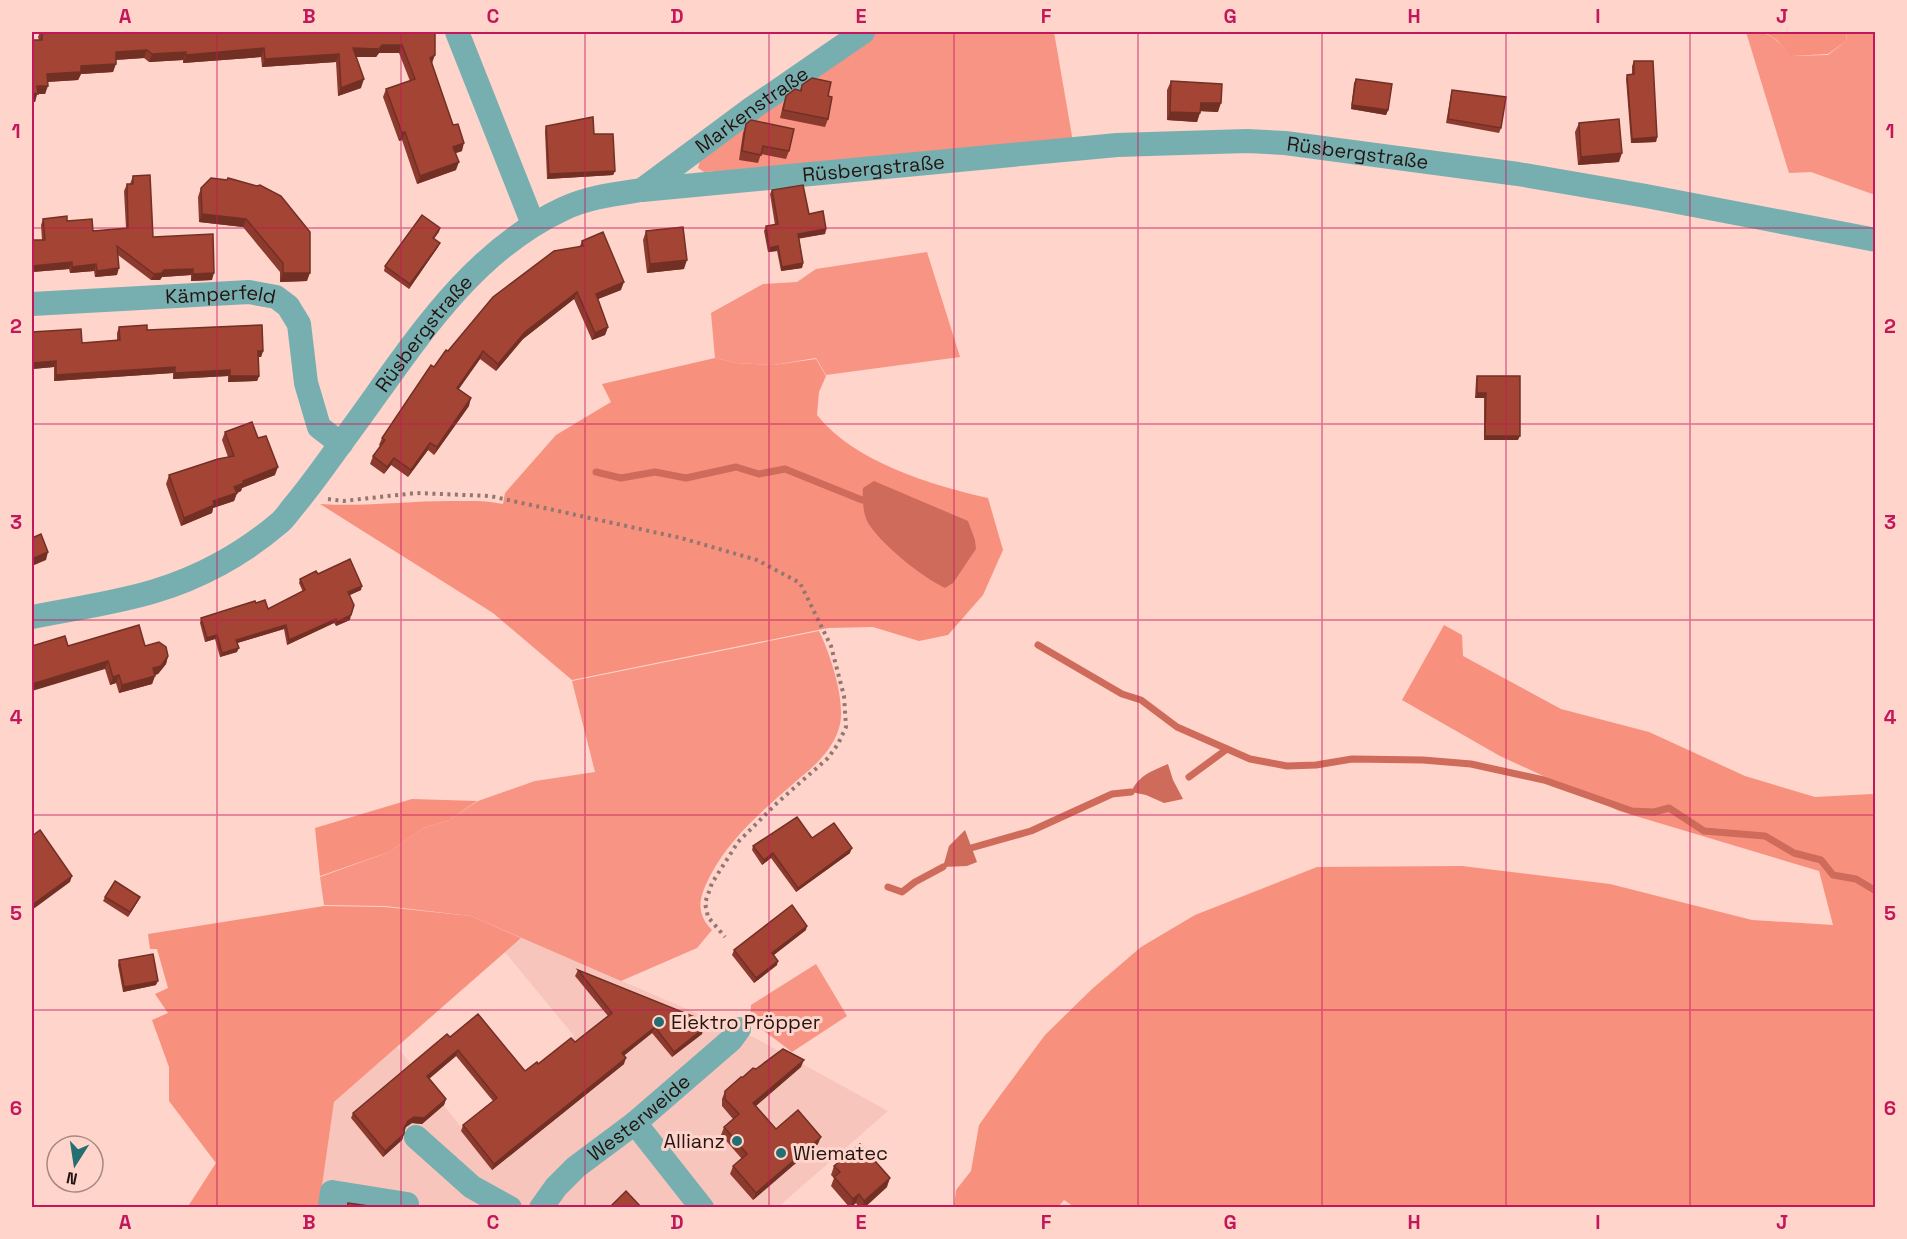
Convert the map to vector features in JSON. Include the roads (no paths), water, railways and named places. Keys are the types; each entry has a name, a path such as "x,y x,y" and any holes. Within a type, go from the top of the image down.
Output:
{"street":[{"path":"457,32 533,224"},
{"name":"Markenstraße","path":"642,190 863,32"},
{"name":"Rüsbergstraße","path":"32,618 156,591 206,572 248,547 280,523 303,496 427,326 457,289 491,256 533,224 575,205 604,196 642,190 1117,145 1247,141 1285,143 1518,174 1875,240"},
{"name":"Kämperfeld","path":"32,304 249,292 276,297 288,306 299,324 306,383 319,427 341,444"},
{"name":"Westerweide","path":"541,1208 556,1187 576,1167 636,1123 731,1040 739,1029"},
{"path":"636,1123 702,1208"},
{"path":"416,1137 472,1187 510,1208"},
{"path":"330,1208 332,1192 407,1204"}],"waterway":[{"path":"596,472 621,478 655,472 686,478 736,467 759,474 785,469 862,500"},
{"path":"1038,645 1122,694 1141,700 1177,727 1250,759 1287,766 1316,765 1352,759 1423,760 1471,764 1544,780 1632,811 1654,812 1669,808 1704,831 1765,836 1794,853 1821,860 1833,875 1856,879 1876,891"},
{"path":"1189,777 1227,749"},
{"path":"971,848 1031,831 1112,794 1131,792"},
{"path":"888,887 902,892 943,867"}],"place":[{"name":"Elektro Pröpper","path":"659,1022"},
{"name":"Allianz","path":"737,1141"},
{"name":"Wiematec","path":"781,1153"}]}
